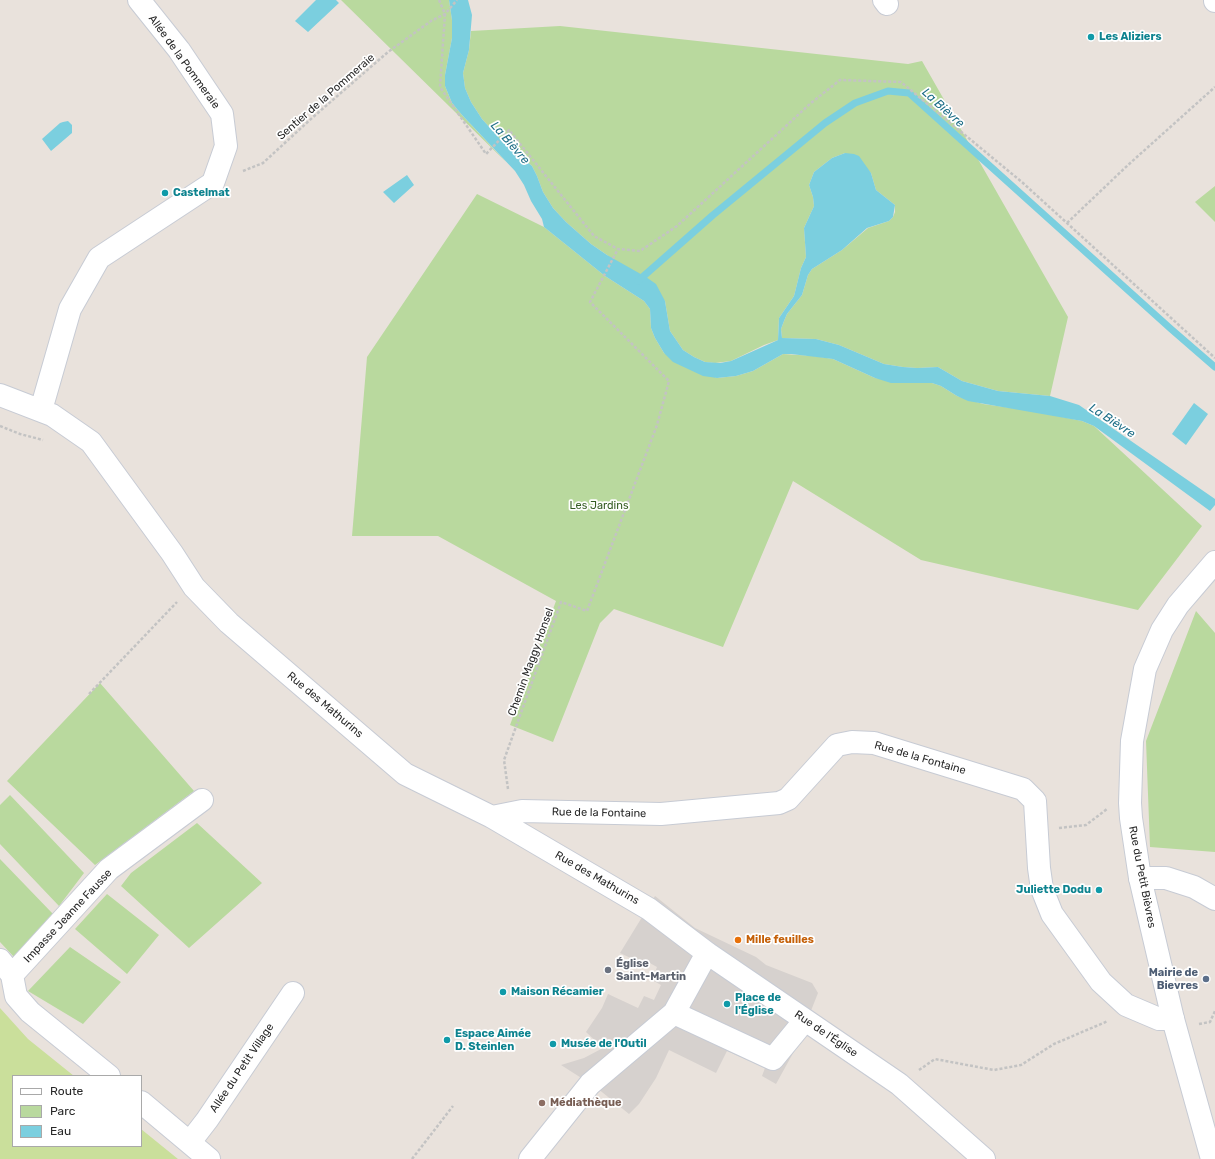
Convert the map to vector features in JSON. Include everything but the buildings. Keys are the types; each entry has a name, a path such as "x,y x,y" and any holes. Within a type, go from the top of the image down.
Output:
{"street":[{"name":"Allée de la Pommeraie","path":"139,0 179,50 222,114 226,146 213,183"},
{"path":"41,410 70,310 99,258 213,183"},
{"name":"Rue des Mathurins","path":"0,395 52,415 91,442 172,553 194,587 228,624 405,774 492,817 649,909 707,953"},
{"name":"Rue du Petit Bièvres","path":"1212,1159 1173,1019 1140,878 1130,803 1132,742 1145,669 1162,630 1178,605 1215,562"},
{"name":"Rue de la Fontaine","path":"492,817 522,811 661,814 779,803 788,799 837,745 852,742 874,743 1023,789 1035,801 1039,868 1042,889 1052,914 1101,982 1126,1005 1159,1019 1173,1019"},
{"name":"Impasse Jeanne Fausse","path":"6,968 109,869 202,800"},
{"path":"1140,878 1166,878 1194,887 1215,899"},
{"path":"530,1159 590,1084 674,1013 707,953"},
{"name":"Rue de l'Église","path":"707,953 899,1084 984,1159"},
{"path":"6,968 16,996 30,1012 108,1075"},
{"name":"Allée du Petit Village","path":"190,1142 207,1120 293,993"},
{"path":"674,1013 773,1059 805,1020"},
{"path":"142,1103 209,1159"}],"path":[{"path":"440,0 445,14 440,87 486,154 509,130 594,236 618,249 640,251 677,226 811,103 840,80 902,82 1022,183 1215,358"},
{"name":"Sentier de la Pommeraie","path":"213,183 263,163 388,52 432,21 445,14 457,0"},
{"path":"1067,223 1128,165 1215,87"},
{"name":"Chemin Maggy Honsel","path":"504,760 562,602 587,611 657,425 669,381 590,302 618,249"},
{"path":"20,434 21,428"},
{"path":"89,694 187,592 194,587"},
{"path":"1037,831 1086,825 1116,802 1130,803"},
{"path":"899,1084 935,1059 994,1070 1021,1066 1054,1044 1118,1016 1126,1005"},
{"path":"412,1159 453,1106"}],"green space":[{"path":"341,0 449,0 452,20 452,38 445,75 445,86 452,103 506,162"},
{"path":"560,26 908,64 922,61 1068,317 1050,396 998,391 962,381 938,367 917,368 884,364 839,345 816,339 782,338 781,329 787,314 802,295 808,275 812,269 842,250 868,228 889,221 895,212 895,205 876,190 871,173 845,153 832,158 814,172 809,185 814,206 804,228 806,257 801,268 794,296 779,318 778,340 731,361 715,363 705,362 683,350 670,331 665,301 591,244 566,222 553,208 543,192 532,166 504,143 482,119 471,102 465,88 463,73 469,50 471,31"},
{"path":"1215,186 1215,222 1195,202"},
{"name":"Les Jardins","path":"477,194 544,227 605,276 644,301 650,309 651,328 664,353 717,378 736,376 753,371 783,354 814,356 833,359 875,378 932,383 941,386 957,396 983,404 1033,411 1082,421 1094,426 1202,526 1138,610 921,560 793,481 723,647 614,609 600,623 553,742 510,725 556,601 438,536 352,536 367,357"},
{"path":"1196,611 1215,633 1215,852 1150,847 1146,741"},
{"path":"100,683 194,791 95,865 7,781"},
{"path":"10,795 84,873 59,906 0,844 0,805"},
{"path":"197,823 262,883 189,948 121,886 131,873"},
{"path":"0,859 53,914 14,957 0,942"},
{"path":"107,894 159,935 127,974 75,929"},
{"path":"70,947 121,982 83,1024 28,991"},
{"path":"0,1008 28,1039 73,1075 12,1075 12,1147 142,1147 142,1130 178,1159 0,1159"}],"shaded area":[{"name":"Place de l'Église","path":"655,896 695,928 756,957 766,965 812,983 818,993 797,1046 776,1084 762,1076 765,1068 727,1051 716,1073 669,1050 656,1078 639,1104 629,1114 597,1088 561,1065 584,1058 603,1048 586,1032 602,1008 608,994 638,1008 644,996 654,1000 661,985 652,980 657,967 646,961 643,964 620,953"}],"water":[{"path":"316,0 336,0 339,3 308,32 295,21"},
{"path":"449,0 468,0 472,15 469,50 463,73 465,88 471,102 482,119 504,143 532,166 543,192 553,208 566,222 591,244 656,284 665,301 670,331 683,350 705,362 720,363 731,361 778,340 779,318 794,296 801,268 806,257 804,228 814,206 809,185 814,172 832,158 845,153 854,154 859,156 871,173 876,190 895,205 893,217 889,221 867,228 842,250 812,269 808,275 802,295 787,314 781,329 782,338 816,339 839,345 884,364 917,368 938,367 962,381 998,391 1050,396 1079,405 1215,499 1215,505 1210,511 1094,426 1082,421 968,401 941,386 932,383 891,383 875,378 833,359 783,354 753,371 736,376 717,378 703,376 673,362 664,353 655,338 651,328 650,309 644,301 605,276 544,227 542,219 515,171 452,103 445,86 445,75 452,38 452,20"},
{"path":"68,121 72,125 72,133 51,151 42,139 60,123"},
{"path":"407,175 414,185 394,203 383,192"},
{"path":"1194,403 1208,414 1186,445 1172,434"}],"waterway":[{"name":"La Bièvre","path":"638,281 713,215 825,123 855,103 888,91 909,93 1215,367"}],"place":[{"name":"Les Aliziers","path":"1091,37"},
{"name":"Castelmat","path":"165,193"},
{"name":"Juliette Dodu","path":"1099,890"},
{"name":"Mille feuilles","path":"738,940"},
{"name":"Église Saint-Martin","path":"608,970"},
{"name":"Mairie de Bievres","path":"1206,979"},
{"name":"Maison Récamier","path":"503,992"},
{"name":"Place de l'Église","path":"727,1004"},
{"name":"Espace Aimée D. Steinlen","path":"447,1040"},
{"name":"Musée de l'Outil","path":"553,1044"},
{"name":"Médiathèque","path":"542,1103"}]}
